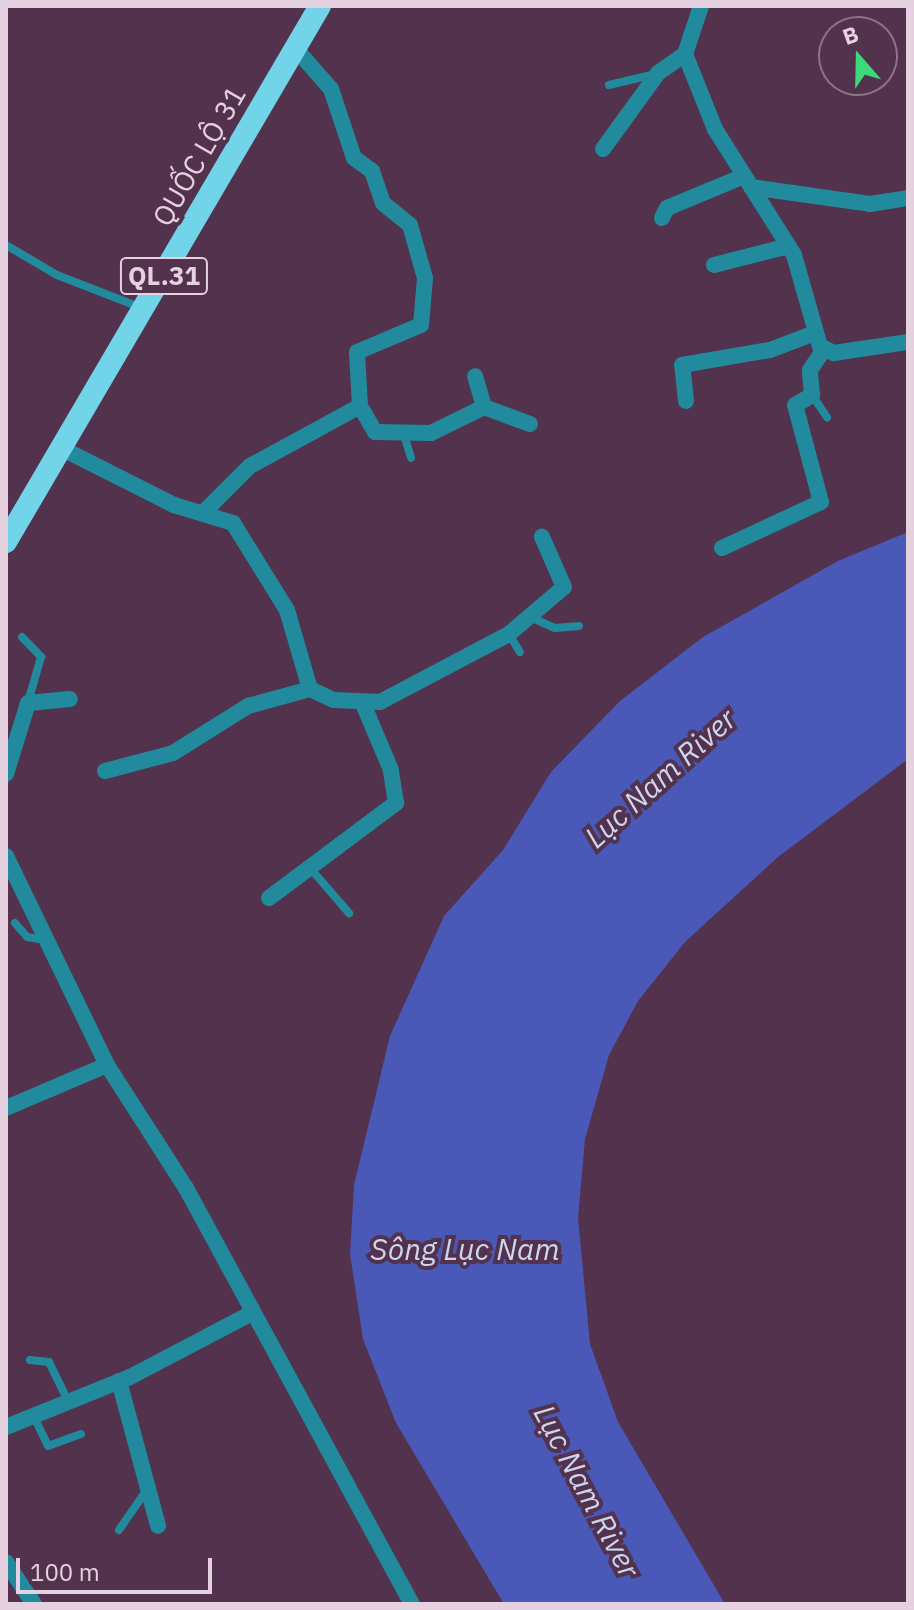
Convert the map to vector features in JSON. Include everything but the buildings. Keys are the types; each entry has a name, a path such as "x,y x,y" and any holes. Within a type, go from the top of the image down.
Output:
{"highway":[{"name":"QUỐC LỘ 31","path":"6,542 319,8"}],"street":[{"path":"603,149 658,73 685,54 701,6"},
{"path":"296,49 331,89 354,158 372,171 383,203 410,225 425,278 420,328 357,352 360,406 375,432 404,435 431,433 484,407 530,424"},
{"path":"685,54 747,181 789,246 815,333 824,349"},
{"path":"662,218 676,203 747,181 870,204 908,198"},
{"path":"714,265 789,246"},
{"path":"686,401 682,365 770,350 815,333"},
{"path":"824,349 908,342"},
{"path":"722,548 821,502 795,405 812,395 810,370 824,349"},
{"path":"475,376 484,407"},
{"path":"206,510 250,466 360,406"},
{"path":"61,448 174,505 206,510 233,523 287,610 310,689"},
{"path":"105,771 173,753 248,706 310,689 364,706 437,677 509,634 564,587 542,537"},
{"path":"6,774 28,703 70,699"},
{"path":"269,898 396,803 391,770 364,706"},
{"path":"7,862 107,1065 186,1188 412,1604"},
{"path":"6,1108 107,1065"},
{"path":"6,1427 119,1381 252,1313"},
{"path":"119,1381 158,1526"},
{"path":"6,1562 34,1604"}],"lane":[{"path":"609,85 658,73"},
{"path":"6,245 57,275 144,309"},
{"path":"812,395 827,417"},
{"path":"404,435 411,458"},
{"path":"530,617 555,628 579,626"},
{"path":"509,634 520,652"},
{"path":"22,637 41,657 28,703"},
{"path":"310,867 349,913"},
{"path":"15,923 27,937 46,940"},
{"path":"30,1360 49,1362 68,1401"},
{"path":"33,1416 48,1446 81,1434"},
{"path":"119,1530 149,1487"}],"water":[{"name":"Sông Lục Nam","path":"908,532 908,759 778,857 685,942 638,1001 609,1055 585,1139 578,1218 590,1344 618,1422 725,1604 504,1604 396,1423 363,1339 350,1254 354,1185 390,1036 444,916 503,850 551,772 620,701 703,637 838,561"}],"water label":[{"name":"Lục Nam River","path":"660,778"},
{"name":"Lục Nam River","path":"587,1491"}]}
